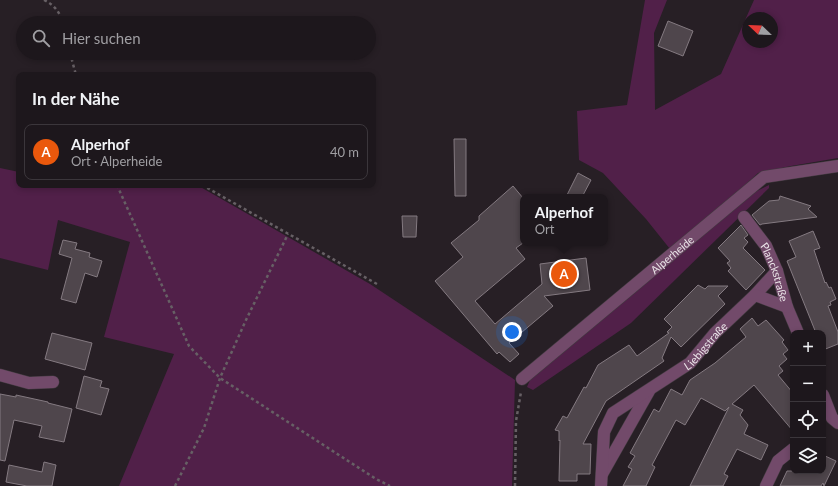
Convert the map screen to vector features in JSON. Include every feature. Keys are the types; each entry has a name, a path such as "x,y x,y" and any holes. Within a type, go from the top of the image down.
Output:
{"street":[{"name":"Alperheide","path":"522,379 764,177 838,166"},
{"name":"Planckstraße","path":"744,217 766,246 777,271 788,308 797,330"},
{"name":"Liebigstraße","path":"601,482 604,432 613,413 690,363 715,333 755,296 777,271"},
{"path":"755,296 788,308"},
{"path":"0,375 30,383 53,382"},
{"name":"Liebigstraße","path":"601,482 650,388"},
{"path":"825,402 831,422"},
{"path":"766,486 778,461 790,451"}],"path":[{"path":"44,0 50,3 58,11 60,16"},
{"path":"72,60 75,72"},
{"path":"118,188 189,346 220,378 376,479 390,486"},
{"path":"207,188 377,284"},
{"path":"175,486 204,428 220,378 246,320 288,234"},
{"path":"515,486 516,421 522,379"}],"shaded area":[{"path":"645,0 667,0 654,33 655,110 721,74 742,27 742,48 778,48 778,12 749,12 754,0 838,0 838,158 758,173 723,206 670,249 646,219 603,173 579,160 577,111 627,105"},
{"path":"0,168 16,171 16,188 202,188 370,284 515,380 512,486 119,486 174,354 104,337 130,242 58,220 48,270 0,258"},
{"path":"769,185 769,188 631,323 533,390 527,387 530,380 753,193"}],"building":[{"path":"668,21 693,31 683,56 658,46"},
{"path":"454,139 466,139 466,196 455,196"},
{"path":"578,173 591,180 584,194 568,194"},
{"path":"513,186 520,194 520,245 516,248 525,259 475,301 495,324 542,284 540,264 586,258 590,290 544,296 553,306 509,343 519,354 510,362 499,352 497,354 435,281 463,257 451,243 479,220 479,216"},
{"path":"780,196 811,206 808,209 817,217 760,225 752,215 769,201 779,200"},
{"path":"402,216 417,216 416,237 403,237"},
{"path":"741,225 748,235 744,238 748,242 743,248 765,270 746,290 728,271 731,268 727,263 730,261 718,248"},
{"path":"813,231 820,248 814,250 825,283 826,282 829,288 831,287 836,299 830,302 831,305 828,306 838,332 838,344 826,349 826,330 815,330 787,261 796,257 789,241"},
{"path":"63,240 77,243 75,249 90,253 89,257 102,261 97,277 85,273 76,303 61,299 72,258 59,254"},
{"path":"698,285 705,289 708,286 728,286 718,296 725,304 681,347 671,337 662,358 664,361 606,401 583,444 591,444 590,474 577,474 577,481 559,481 560,440 559,441 559,431 555,430 563,416 567,418 584,387 586,388 598,365 629,345 637,356 669,333 667,332 672,327 664,319"},
{"path":"752,318 758,326 766,320 784,340 782,342 788,350 783,354 787,359 779,366 783,371 778,375 790,389 790,427 754,385 732,404 743,410 740,415 748,425 744,434 768,445 761,460 737,449 724,474 728,476 723,486 690,486 729,407 725,411 701,398 685,425 676,420 652,465 655,467 646,486 623,486 632,469 628,467 635,456 630,453 654,409 659,412 671,389 682,395 690,380 715,363 746,337 740,329"},
{"path":"52,333 92,343 85,370 45,359"},
{"path":"84,376 102,381 100,387 109,389 101,415 76,408"},
{"path":"0,394 16,397 16,395 72,409 64,442 39,437 42,426 14,420 5,461 0,460"},
{"path":"826,456 836,461 824,486 823,483 821,486 780,486 787,471 790,471 790,474 826,474"},
{"path":"44,462 56,465 52,486 27,486 6,482 9,465 42,472"}],"place":[{"name":"Alperhof","path":"564,274"}]}
